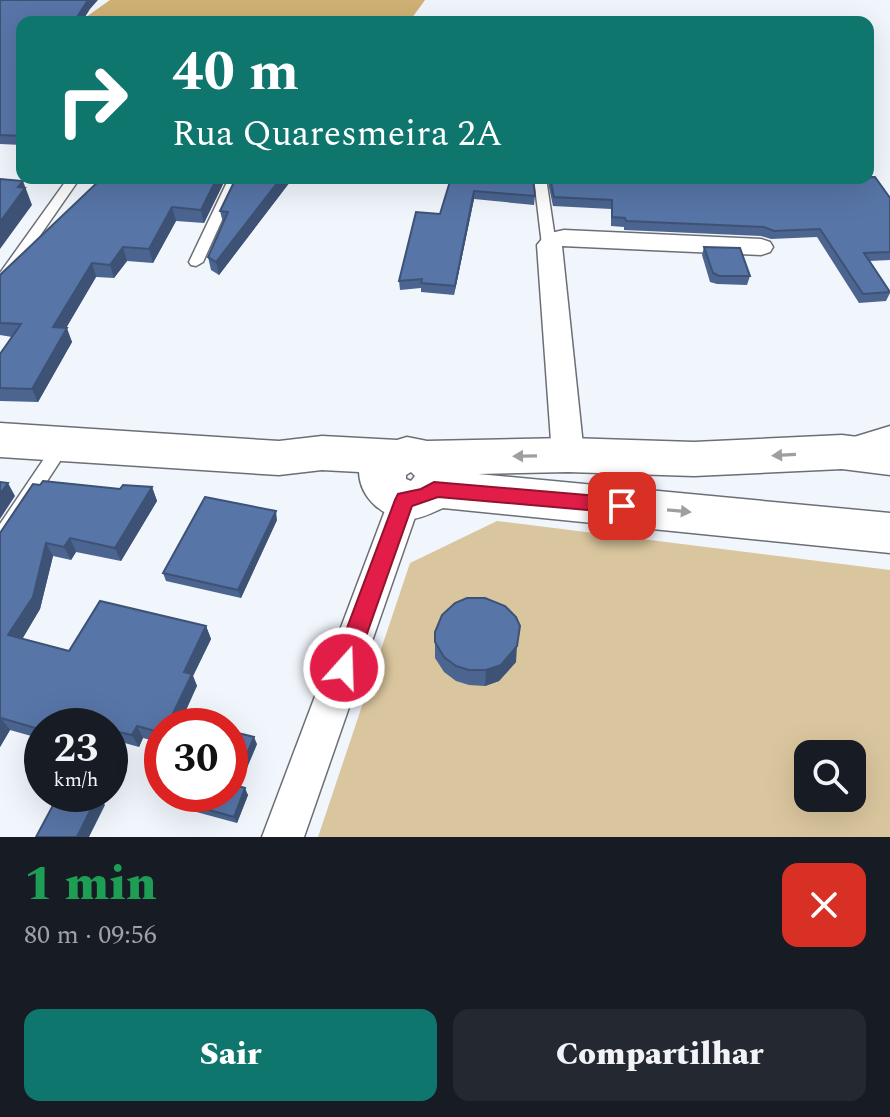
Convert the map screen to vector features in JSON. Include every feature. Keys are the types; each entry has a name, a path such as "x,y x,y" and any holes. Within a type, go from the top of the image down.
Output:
{"main road":[{"path":"0,440 279,458 314,471 409,478 890,533"},
{"path":"409,478 568,455 694,459 842,452 890,458"}],"street":[{"path":"568,455 549,245 555,239 564,237 761,247"},
{"path":"842,452 890,437"},
{"path":"283,837 409,478"}],"lane":[{"path":"0,283 70,184"},
{"path":"196,262 232,184"},
{"path":"541,184 549,245"},
{"path":"0,539 62,443"}],"shaded area":[{"path":"110,0 425,0 413,16 87,16"},
{"path":"497,521 890,570 890,837 318,837 410,563"}],"building":[{"path":"0,0 88,0 78,16 16,16 16,136 0,135"},
{"path":"874,177 890,198 890,252 864,253 890,292 863,294 820,229 774,231 764,227 626,221 625,218 612,217 612,200 554,197 551,184 874,184"},
{"path":"0,179 16,180 16,184 20,184 18,187 25,188 0,222"},
{"path":"96,184 214,184 201,210 172,207 149,249 123,247 110,265 92,263 53,327 67,328 32,389 0,388 0,354 21,324 0,323 0,275"},
{"path":"233,184 276,184 216,262 208,257 228,212 220,211"},
{"path":"449,184 534,184 535,196 474,191 455,286 421,283 422,279 399,281 416,212 440,214"},
{"path":"704,247 740,248 750,276 719,276 713,273"},
{"path":"43,481 120,489 123,485 152,487 115,548 70,538 64,547 46,543 33,597 8,635 69,651 100,601 206,626 184,672 192,674 176,708 144,708 144,728 137,726 132,735 128,734 128,708 24,708 24,725 0,720 0,533 33,484 40,485"},
{"path":"0,482 8,483 0,494"},
{"path":"205,497 276,511 238,590 163,573"},
{"path":"467,598 485,598 505,606 516,617 520,626 517,646 501,665 486,670 456,666 444,657 435,642 435,632 442,615 455,603"},
{"path":"248,736 254,737 248,751"},
{"path":"49,812 90,812 77,837 36,837"},
{"path":"216,812 236,812 234,817"}],"route":[{"path":"344,668 405,500 427,496 434,489 622,506"}]}
